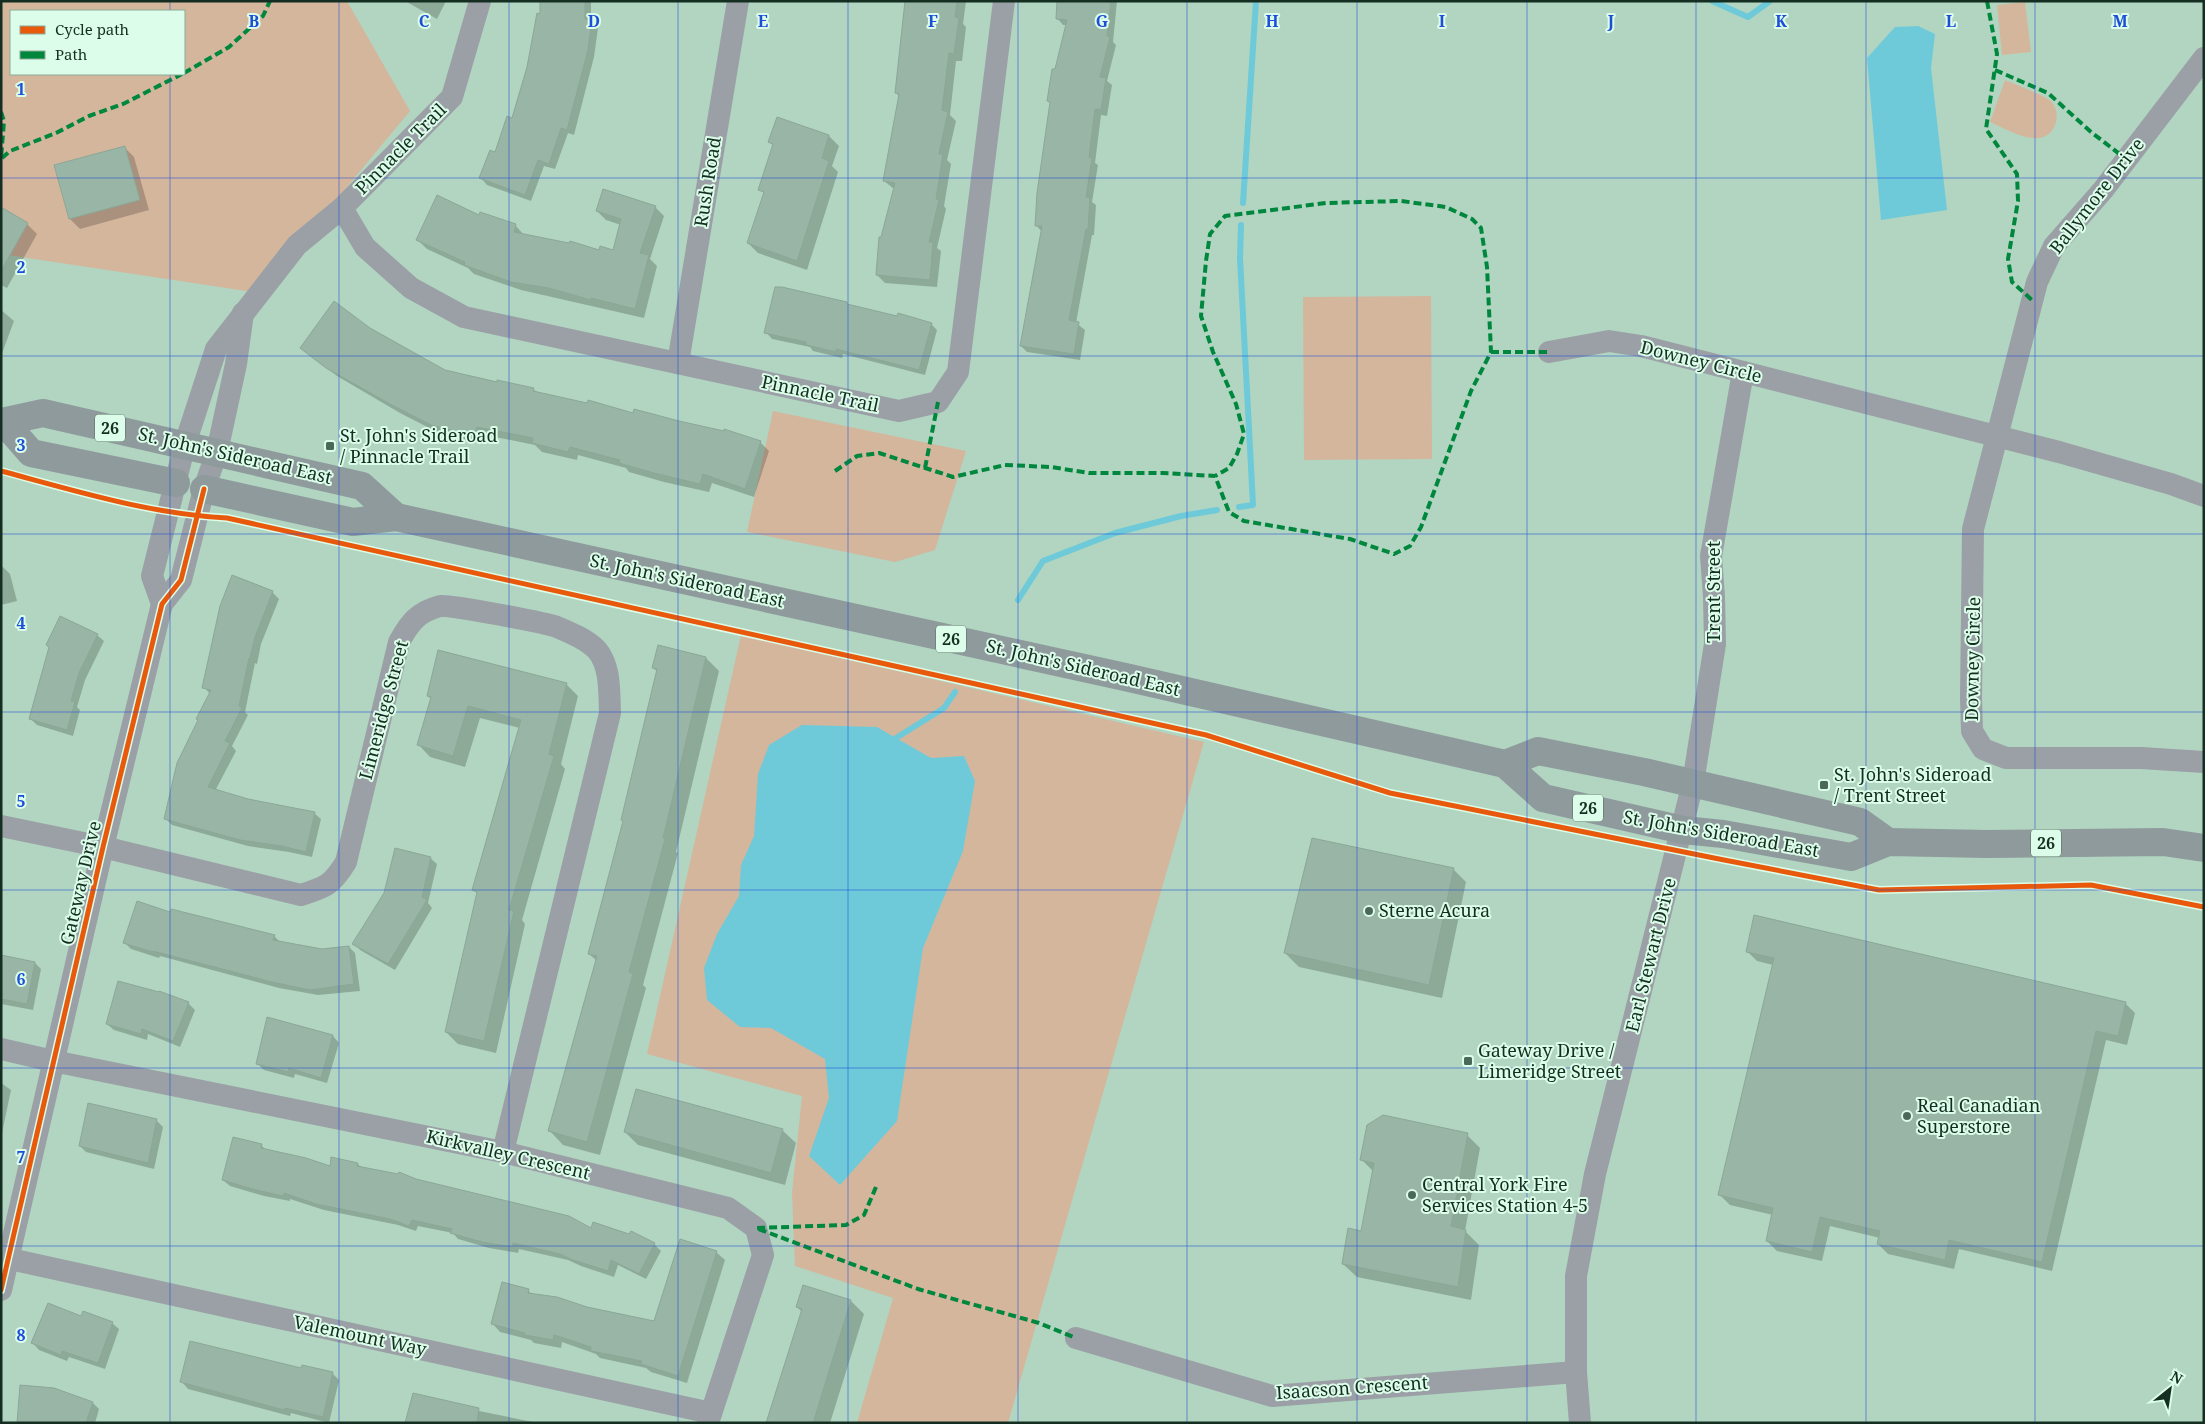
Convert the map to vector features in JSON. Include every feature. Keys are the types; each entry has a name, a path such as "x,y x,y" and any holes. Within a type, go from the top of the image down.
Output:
{"main road":[{"name":"St. John's Sideroad East","path":"2,422 43,413 362,486 396,517"},
{"name":"St. John's Sideroad East","path":"2,422 31,452 176,483"},
{"name":"St. John's Sideroad East","path":"204,489 353,522 396,517 1125,677 1505,764 1542,798 1682,830 1724,834 1851,858 1888,842 1987,844 2163,842 2204,848"},
{"path":"1505,764 1538,751 1693,783 1860,822 1888,842"}],"street":[{"name":"Pinnacle Trail","path":"185,444 216,349 243,313 297,245 342,208 452,97 480,1"},
{"name":"Rush Road","path":"678,364 738,1"},
{"name":"Pinnacle Trail","path":"342,208 365,247 411,288 464,317 899,411 938,402 958,372 1004,1"},
{"name":"Ballymore Drive","path":"1997,436 2037,282 2054,246 2103,190 2204,58"},
{"path":"204,489 217,452 236,364 243,313"},
{"name":"Downey Circle","path":"1549,352 1609,341 1641,346 1997,436 2162,481 2204,496"},
{"name":"Trent Street","path":"1693,783 1715,644 1711,556 1743,372"},
{"name":"Downey Circle","path":"1997,436 1973,529 1972,731 1983,749 2006,758 2141,758 2204,762"},
{"path":"162,604 152,576 185,444"},
{"name":"Gateway Drive","path":"1,1290 5,1258 162,604 181,580 204,489"},
{"name":"Limeridge Street","path":"1,826 103,847 301,895 318,889 336,879 346,862 399,642 409,624 422,612 443,605 555,626 582,638 597,651 608,672 610,713 503,1152"},
{"name":"Earl Stewart Drive","path":"1580,1423 1576,1372 1576,1276 1595,1174 1693,783"},
{"name":"Kirkvalley Crescent","path":"1,1049 503,1152 728,1208 756,1228 762,1255 710,1418"},
{"name":"Valemount Way","path":"5,1258 710,1418"},
{"name":"Isaacson Crescent","path":"1076,1338 1272,1396 1576,1372"}],"shaded area":[{"path":"1,1 347,1 410,111 259,293 1,254"},
{"path":"2025,2 2031,52 2002,55 1997,5"},
{"path":"2005,80 2051,101 2057,116 2051,132 2044,137 2026,137 1990,122"},
{"path":"1431,296 1432,459 1304,460 1303,297"},
{"path":"773,411 966,451 935,550 895,562 747,532"},
{"path":"741,635 1204,742 1008,1423 857,1423 893,1298 795,1266 792,1193 802,1096 647,1054"}],"water":[{"path":"1918,26 1935,34 1931,68 1947,210 1881,220 1867,58 1895,27"},
{"path":"802,725 877,727 931,758 964,756 975,781 963,851 923,948 897,1121 840,1185 809,1156 829,1098 825,1059 771,1028 740,1027 707,1000 704,968 717,934 739,896 741,865 754,836 758,774 769,745"}],"building":[{"path":"540,1 585,1 585,19 592,20 588,50 567,130 561,128 549,164 538,160 525,195 479,178 490,150 495,152 507,116 512,118 527,67 537,13 540,14"},
{"path":"905,1 957,1 955,17 959,18 954,54 949,53 942,110 948,112 939,154 943,154 936,199 939,200 929,242 933,242 930,280 876,275 879,237 881,237 895,183 883,181 899,94 895,93"},
{"path":"1057,1 1111,1 1107,36 1110,37 1100,77 1106,78 1101,110 1095,109 1089,157 1092,158 1086,197 1090,198 1088,229 1086,229 1069,320 1079,322 1074,354 1020,346 1042,226 1035,226 1037,193 1050,102 1047,101 1052,69 1055,69 1067,20 1056,19"},
{"path":"777,117 829,135 822,158 829,161 797,261 747,243 764,192 758,190 773,144 768,142"},
{"path":"125,146 140,200 69,219 54,165"},
{"path":"603,189 656,206 640,253 649,255 635,309 591,298 591,300 549,288 511,282 464,265 465,262 416,240 437,195 479,215 480,212 516,224 514,232 569,243 570,241 599,250 600,246 613,250 621,219 596,211"},
{"path":"1,207 28,223 1,271"},
{"path":"775,287 847,302 847,304 897,316 898,313 932,323 919,370 836,349 836,352 806,345 806,342 764,333"},
{"path":"334,301 370,328 445,370 534,388 533,391 587,403 588,400 633,413 634,409 724,431 724,429 761,441 745,489 703,474 700,484 654,473 619,463 620,460 570,447 568,452 532,443 533,438 477,427 474,436 431,425 326,368 300,348"},
{"path":"232,575 273,591 249,658 239,706 242,708 225,741 230,743 208,787 248,799 315,812 306,852 282,846 240,840 164,819 177,763 211,690 202,688 220,606"},
{"path":"60,616 98,634 79,673 71,701 75,702 67,730 29,719 49,647 46,645"},
{"path":"658,645 706,657 663,838 665,839 629,972 633,974 587,1142 548,1131 597,956 588,954 623,821 621,820 657,669 652,668"},
{"path":"438,650 567,683 549,754 554,756 509,910 514,911 484,1041 445,1032 477,892 472,890 521,720 468,706 453,756 417,745 431,697 427,696"},
{"name":"Sterne Acura","path":"1312,838 1454,868 1429,985 1284,953"},
{"path":"395,848 431,857 422,897 427,900 388,964 352,944 384,893"},
{"path":"137,901 170,912 171,909 275,935 273,940 322,949 349,946 354,984 310,990 272,982 123,943"},
{"name":"Real Canadian Superstore","path":"1754,915 2126,1002 2118,1036 2096,1031 2042,1262 1949,1240 1945,1260 1877,1244 1880,1231 1820,1217 1812,1252 1766,1241 1773,1208 1718,1195 1774,958 1746,952"},
{"path":"1,955 35,962 27,1004 1,999"},
{"path":"118,981 159,991 189,1002 173,1041 142,1029 141,1034 106,1024"},
{"path":"267,1017 333,1035 321,1078 289,1068 288,1072 256,1064"},
{"path":"636,1089 783,1129 771,1173 624,1132"},
{"path":"88,1103 157,1119 148,1163 79,1146"},
{"name":"Central York Fire Services Station 4-5","path":"1383,1115 1468,1133 1451,1226 1466,1230 1458,1287 1342,1264 1348,1228 1361,1231 1374,1163 1360,1160 1367,1125"},
{"path":"233,1137 262,1144 261,1148 306,1158 330,1166 331,1157 358,1163 357,1166 398,1174 399,1172 416,1179 569,1216 591,1228 593,1222 629,1234 631,1231 655,1243 639,1274 611,1260 608,1271 560,1254 513,1243 512,1247 482,1242 450,1233 452,1229 412,1220 409,1226 390,1219 316,1204 284,1193 283,1196 256,1190 222,1180"},
{"path":"680,1239 717,1251 678,1376 641,1364 642,1361 591,1351 591,1347 554,1335 553,1340 525,1335 525,1333 491,1324 502,1282 529,1289 528,1293 557,1297 587,1307 654,1321"},
{"path":"803,1285 851,1300 813,1423 766,1423 802,1309 796,1307"},
{"path":"48,1303 81,1316 83,1311 113,1322 98,1363 62,1351 61,1355 31,1343"},
{"path":"190,1341 301,1368 302,1365 333,1372 323,1417 285,1408 284,1410 180,1382"},
{"path":"20,1385 54,1388 93,1402 86,1423 17,1423"},
{"path":"413,1393 479,1408 477,1423 405,1423"}],"waterway":[{"path":"1243,203 1256,1"},
{"path":"1712,1 1748,17 1770,1"},
{"path":"1239,507 1253,505 1240,258 1241,225"},
{"path":"1018,600 1043,561 1115,533 1181,516 1217,510"},
{"path":"896,738 944,708 955,692"}],"marked path":[{"path":"185,72 229,47 263,16 270,1"},
{"path":"1987,1 1997,54 1986,129 2017,174 2018,201 2008,259 2012,282 2032,300"},
{"path":"1995,70 2048,93 2091,132 2126,159"},
{"path":"2,158 10,151 56,133 89,116 123,104 180,75"},
{"path":"1,112 4,121 1,159"},
{"path":"835,471 857,456 879,453 953,477 1005,465 1051,467 1089,473 1163,473 1215,476 1229,512 1244,521 1350,539 1394,554 1410,546 1421,527 1471,391 1491,352 1487,267 1481,228 1472,219 1446,207 1401,201 1326,203 1225,216 1210,234 1201,316 1213,352 1236,404 1244,434 1237,454 1229,468 1215,476"},
{"path":"1491,352 1549,352"},
{"path":"925,468 938,402"},
{"path":"876,1187 864,1215 846,1225 756,1228 918,1289 1039,1323 1076,1338"}],"cycle path":[{"path":"1,471 113,501 170,512 227,518 1206,735 1390,793 1719,859 1879,890 2091,885 2204,907"},
{"path":"1,1290 103,847 162,604 181,580 204,489"}],"place":[{"name":"St. John's Sideroad / Pinnacle Trail","path":"330,446"},
{"name":"St. John's Sideroad / Trent Street","path":"1824,785"},
{"name":"Sterne Acura","path":"1369,911"},
{"name":"Gateway Drive / Limeridge Street","path":"1468,1061"},
{"name":"Real Canadian Superstore","path":"1907,1116"},
{"name":"Central York Fire Services Station 4-5","path":"1412,1195"}]}
